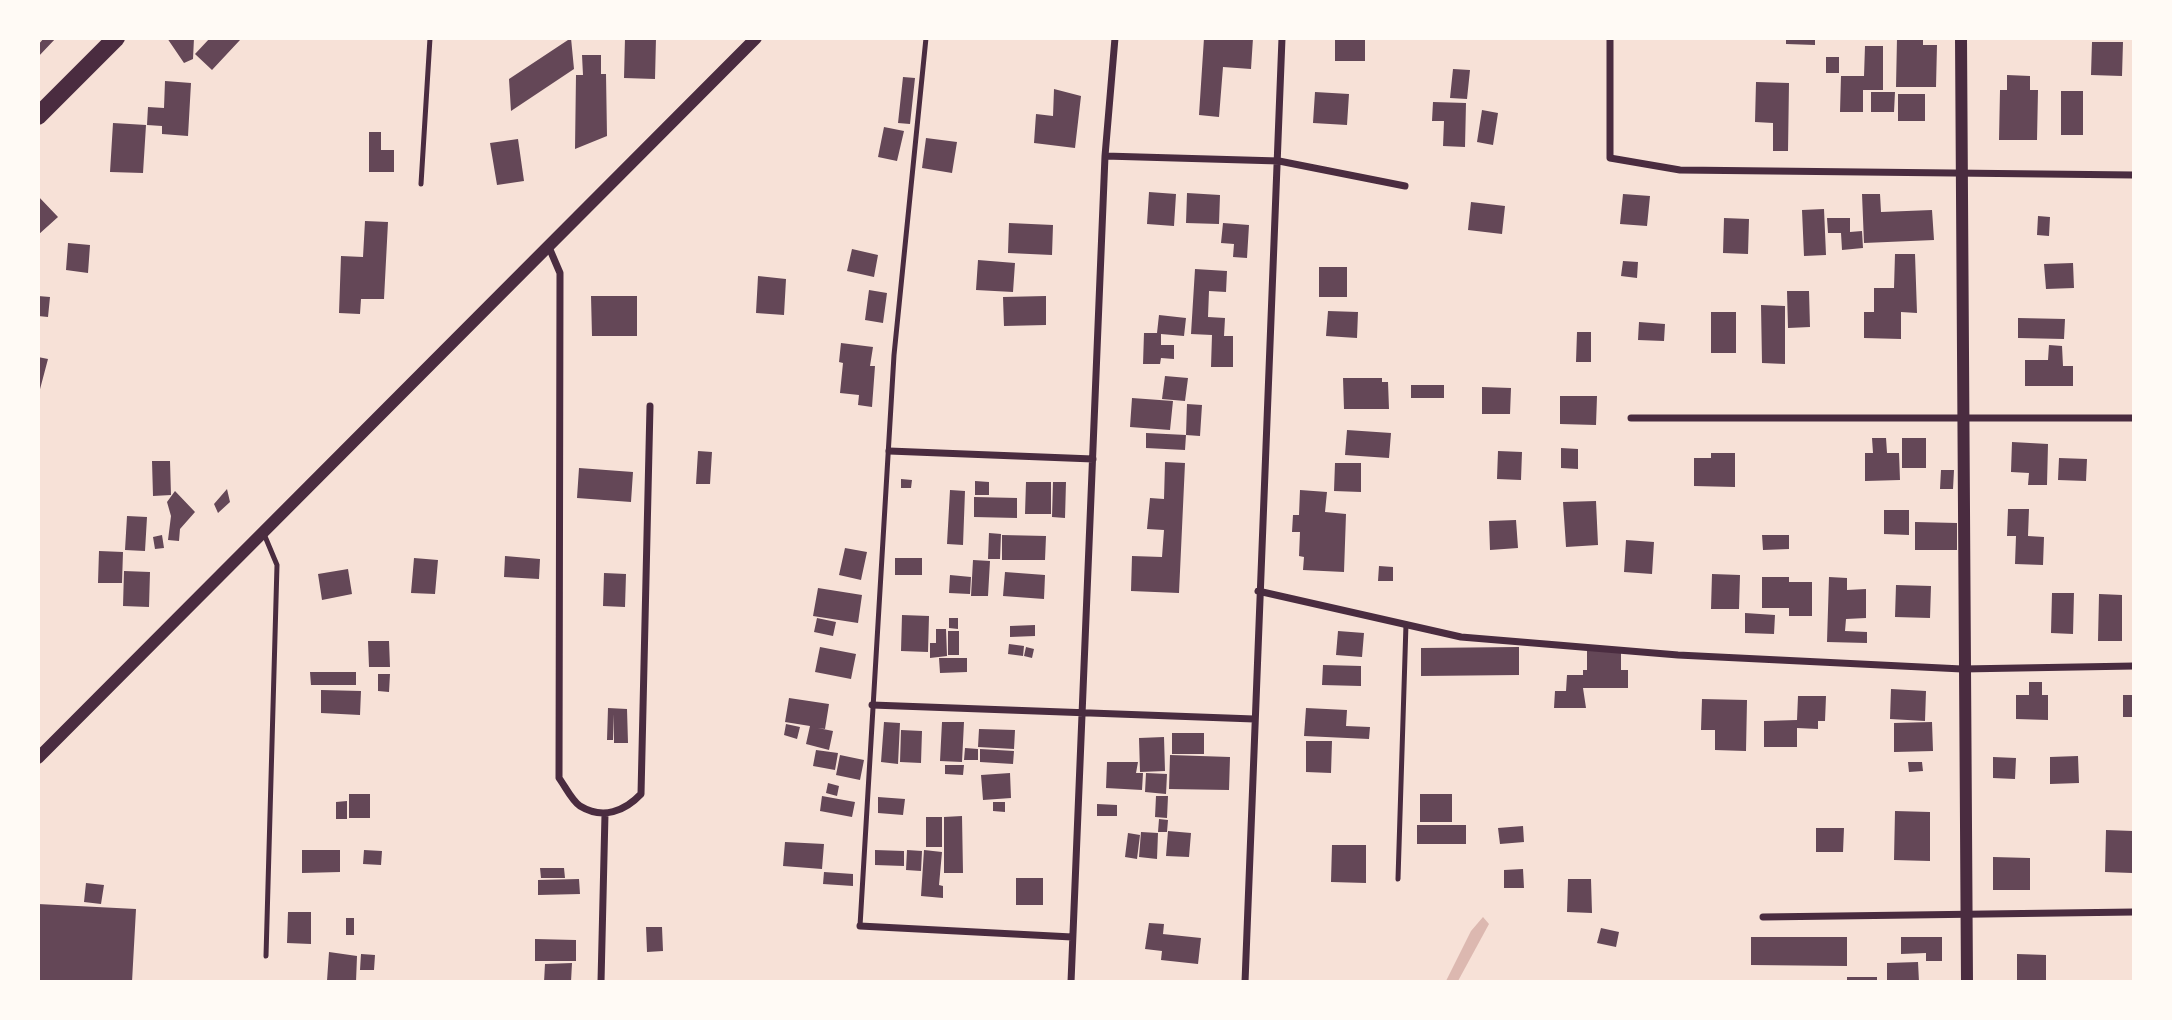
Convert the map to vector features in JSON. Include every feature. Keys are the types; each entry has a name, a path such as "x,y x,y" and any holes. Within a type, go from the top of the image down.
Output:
{"main road":[{"path":"38,116 116,38"}],"street":[{"path":"38,758 755,38"},
{"path":"1071,982 1105,156 1115,38"},
{"path":"1245,982 1258,591 1279,161 1282,38"},
{"path":"1610,38 1610,158 1681,170 2133,175"},
{"path":"1961,38 1967,982"},
{"path":"1105,156 1279,161 1405,186"},
{"path":"548,244 560,273 559,778 578,806 605,814 627,809 642,794 650,406"},
{"path":"1631,418 2133,418"},
{"path":"889,451 1093,459"},
{"path":"1258,591 1461,637 1678,655 1965,669 2133,666"},
{"path":"872,705 1254,719"},
{"path":"601,982 605,814"},
{"path":"1763,917 2133,912"},
{"path":"860,926 1072,936"}],"lane":[{"path":"421,184 430,38"},
{"path":"860,926 894,355 926,38"},
{"path":"263,531 277,565 266,956"},
{"path":"1398,879 1406,624"}],"shaded area":[{"path":"1483,917 1489,924 1458,981 1446,981 1471,931"}],"building":[{"path":"44,38 56,38 38,57 38,45"},
{"path":"167,38 194,38 193,59 184,63"},
{"path":"210,38 240,40 212,70 195,54"},
{"path":"571,38 574,69 511,111 509,79"},
{"path":"625,38 656,38 655,79 624,78"},
{"path":"1204,38 1253,38 1251,69 1223,67 1219,117 1199,115"},
{"path":"1335,38 1365,38 1365,61 1335,61"},
{"path":"1786,38 1815,38 1815,45 1786,44"},
{"path":"1897,38 1923,38 1923,45 1937,45 1936,87 1896,87"},
{"path":"2092,42 2123,42 2122,76 2091,75"},
{"path":"1865,46 1883,46 1883,90 1863,90 1863,112 1840,112 1841,76 1864,76"},
{"path":"582,55 601,55 601,74 606,74 607,136 575,149 576,75 583,75"},
{"path":"1826,57 1839,57 1839,73 1826,73"},
{"path":"1453,69 1470,70 1467,99 1450,98"},
{"path":"2007,75 2030,76 2030,90 2038,90 2037,140 1999,140 2000,90 2007,90"},
{"path":"903,77 915,78 910,124 898,123"},
{"path":"165,81 191,83 188,136 162,134 162,126 147,125 148,107 164,108"},
{"path":"1756,82 1789,83 1788,151 1773,151 1773,123 1755,122"},
{"path":"1054,89 1081,96 1075,148 1034,143 1036,114 1053,116"},
{"path":"2061,91 2083,91 2083,135 2061,135"},
{"path":"1315,92 1349,94 1347,125 1313,123"},
{"path":"1871,92 1895,92 1894,112 1871,112"},
{"path":"1898,94 1925,94 1925,121 1898,121"},
{"path":"1433,102 1466,103 1465,147 1443,146 1444,121 1432,121"},
{"path":"1482,110 1498,113 1493,145 1477,142"},
{"path":"113,123 146,125 143,173 110,172"},
{"path":"884,127 904,131 897,161 878,157"},
{"path":"369,132 381,132 381,150 394,150 394,172 369,172"},
{"path":"926,138 957,142 952,173 922,168"},
{"path":"518,139 524,181 497,185 490,143"},
{"path":"1149,192 1176,194 1174,226 1147,224"},
{"path":"1187,193 1220,195 1219,224 1186,223"},
{"path":"1623,194 1650,196 1647,226 1620,224"},
{"path":"1862,194 1880,194 1881,212 1932,210 1934,240 1864,243"},
{"path":"38,196 58,217 38,235"},
{"path":"1471,202 1505,206 1502,234 1468,230"},
{"path":"1824,209 1826,255 1804,256 1802,210"},
{"path":"2038,216 2050,217 2049,236 2037,235"},
{"path":"1724,218 1749,219 1748,254 1723,253"},
{"path":"1827,218 1850,218 1850,232 1862,231 1863,248 1842,250 1841,233 1828,233"},
{"path":"365,221 388,222 384,299 361,299 360,314 339,313 341,256 363,257"},
{"path":"1009,223 1053,225 1052,255 1008,253"},
{"path":"1223,223 1249,225 1247,258 1233,257 1234,244 1221,243"},
{"path":"68,243 90,245 88,273 66,270"},
{"path":"852,249 878,255 874,277 847,271"},
{"path":"1895,254 1915,254 1917,313 1901,312 1901,339 1864,338 1864,312 1874,312 1874,288 1894,288"},
{"path":"978,260 1015,263 1013,292 976,290"},
{"path":"1623,261 1638,262 1637,278 1621,276"},
{"path":"2073,263 2074,288 2046,289 2044,264"},
{"path":"1319,267 1347,267 1347,297 1319,297"},
{"path":"1195,269 1227,271 1226,292 1209,291 1208,317 1225,318 1224,336 1233,336 1233,367 1211,367 1212,335 1191,334"},
{"path":"758,276 786,279 784,315 756,313"},
{"path":"869,290 887,293 883,323 865,320"},
{"path":"1787,291 1809,291 1810,327 1788,328"},
{"path":"38,296 50,297 48,317 38,316"},
{"path":"591,296 637,296 637,336 592,336"},
{"path":"1046,296 1046,325 1004,326 1003,297"},
{"path":"1761,305 1785,306 1785,364 1762,363"},
{"path":"1328,311 1358,312 1357,338 1326,336"},
{"path":"1711,312 1736,312 1736,353 1711,353"},
{"path":"1159,315 1186,318 1184,336 1161,334 1161,345 1174,345 1174,359 1161,358 1160,364 1143,364 1144,333 1157,333"},
{"path":"2018,318 2065,319 2064,339 2018,338"},
{"path":"1639,322 1665,324 1664,341 1638,340"},
{"path":"1577,332 1591,332 1591,362 1576,362"},
{"path":"841,343 873,347 870,366 875,366 872,407 858,405 859,395 840,393 843,363 839,362"},
{"path":"2049,345 2062,346 2063,366 2073,366 2073,386 2025,386 2025,360 2048,360"},
{"path":"38,357 48,359 39,393 38,393"},
{"path":"1165,376 1188,378 1185,401 1162,399"},
{"path":"1343,378 1382,378 1382,382 1388,382 1389,409 1344,409"},
{"path":"1411,385 1444,385 1444,398 1411,398"},
{"path":"1482,387 1511,388 1510,414 1482,414"},
{"path":"1560,396 1597,396 1596,425 1560,424"},
{"path":"1132,398 1173,401 1170,430 1130,427"},
{"path":"1187,404 1202,405 1200,436 1186,435"},
{"path":"1347,430 1391,433 1389,458 1345,455"},
{"path":"1146,433 1186,435 1185,450 1146,448"},
{"path":"1872,438 1886,438 1887,453 1899,453 1900,480 1865,481 1865,453 1873,453"},
{"path":"1902,438 1926,438 1926,468 1902,468"},
{"path":"2012,442 2048,444 2047,485 2028,485 2029,473 2011,472"},
{"path":"1561,448 1578,449 1578,469 1561,468"},
{"path":"698,451 712,452 710,484 696,484"},
{"path":"1498,451 1522,452 1521,480 1497,479"},
{"path":"1711,453 1735,453 1735,487 1694,486 1694,458 1711,458"},
{"path":"2059,458 2087,459 2086,481 2058,480"},
{"path":"152,461 170,461 171,495 153,496"},
{"path":"1165,462 1185,463 1179,593 1131,591 1132,556 1162,557 1164,530 1147,529 1150,498 1164,499"},
{"path":"1335,463 1361,463 1361,492 1334,491"},
{"path":"579,468 633,472 631,502 577,498"},
{"path":"1941,470 1954,470 1953,489 1940,489"},
{"path":"901,479 912,480 911,488 901,488"},
{"path":"975,481 989,482 989,495 975,495"},
{"path":"1026,482 1051,482 1051,514 1025,514"},
{"path":"1053,482 1066,482 1065,518 1052,517"},
{"path":"227,489 230,502 218,513 214,504"},
{"path":"950,490 965,491 963,545 947,544"},
{"path":"1300,490 1327,492 1325,512 1346,514 1344,572 1303,570 1304,557 1299,556 1300,532 1292,532 1293,515 1299,515"},
{"path":"175,491 195,512 180,529 179,541 168,540 171,516 167,502"},
{"path":"974,497 1017,498 1017,518 974,517"},
{"path":"1596,501 1598,545 1566,547 1563,502"},
{"path":"2008,509 2029,509 2028,536 2044,537 2043,565 2015,564 2016,536 2007,536"},
{"path":"1884,510 1909,510 1909,535 1884,534"},
{"path":"127,516 147,517 145,551 125,550"},
{"path":"1516,520 1518,548 1490,550 1489,521"},
{"path":"1915,522 1957,523 1957,550 1915,550"},
{"path":"989,533 1001,534 1000,559 988,559"},
{"path":"162,535 164,548 155,549 153,537"},
{"path":"1002,535 1046,536 1045,560 1002,560"},
{"path":"1762,535 1789,535 1789,549 1763,550"},
{"path":"1626,540 1654,542 1652,574 1624,572"},
{"path":"845,548 867,552 861,580 839,575"},
{"path":"99,551 123,552 122,583 98,583"},
{"path":"505,556 540,559 539,579 504,577"},
{"path":"414,558 438,560 435,594 411,593"},
{"path":"895,558 922,558 922,575 895,575"},
{"path":"973,560 990,561 988,596 971,596"},
{"path":"1379,566 1393,567 1393,581 1378,581"},
{"path":"348,569 352,594 322,600 318,574"},
{"path":"124,571 150,572 149,607 123,606"},
{"path":"1005,572 1045,575 1044,599 1003,596"},
{"path":"604,573 626,574 625,607 603,606"},
{"path":"1712,574 1740,575 1739,609 1711,609"},
{"path":"950,575 971,577 970,594 949,593"},
{"path":"1762,577 1789,577 1789,582 1812,582 1812,616 1789,616 1789,608 1762,608"},
{"path":"1829,577 1847,578 1847,590 1866,589 1866,618 1846,619 1845,631 1867,632 1867,643 1827,642"},
{"path":"1896,585 1931,586 1930,618 1895,617"},
{"path":"818,588 862,595 858,623 813,616"},
{"path":"2052,593 2074,593 2073,634 2051,633"},
{"path":"2099,594 2122,595 2122,641 2098,641"},
{"path":"1745,613 1775,615 1774,634 1745,633"},
{"path":"902,615 929,616 928,652 901,651"},
{"path":"817,618 836,622 833,636 814,632"},
{"path":"949,618 958,618 958,629 949,628"},
{"path":"1035,625 1035,636 1010,637 1010,626"},
{"path":"936,629 946,629 947,656 930,658 930,643 936,643"},
{"path":"948,631 959,631 959,655 948,655"},
{"path":"1338,631 1364,633 1362,657 1336,655"},
{"path":"368,641 389,641 390,667 369,667"},
{"path":"1009,644 1024,646 1023,656 1008,654"},
{"path":"820,647 856,654 851,679 815,672"},
{"path":"1026,647 1034,649 1032,658 1024,656"},
{"path":"1519,647 1519,675 1421,676 1421,648"},
{"path":"1587,647 1621,648 1621,670 1628,670 1628,688 1583,688 1586,708 1554,708 1555,691 1566,691 1567,675 1583,675 1583,670 1587,670"},
{"path":"939,658 967,658 967,672 940,673"},
{"path":"1323,665 1361,666 1361,686 1322,685"},
{"path":"310,672 356,672 356,685 311,685"},
{"path":"378,674 390,674 389,692 378,691"},
{"path":"2029,682 2042,682 2042,695 2048,695 2048,720 2016,719 2016,695 2029,695"},
{"path":"1891,689 1926,691 1925,721 1890,719"},
{"path":"321,690 361,691 360,715 321,713"},
{"path":"2123,695 2133,695 2133,717 2123,717"},
{"path":"1798,696 1826,696 1825,721 1818,721 1818,729 1797,728 1797,747 1764,747 1764,721 1797,720"},
{"path":"789,698 829,704 825,729 818,728 833,731 829,750 806,744 810,726 785,722"},
{"path":"1702,699 1747,700 1746,751 1715,750 1715,730 1701,730"},
{"path":"608,708 627,709 628,743 614,743 614,714 613,740 607,740"},
{"path":"1306,708 1347,710 1346,726 1370,727 1369,739 1304,736"},
{"path":"884,722 900,723 898,764 881,762"},
{"path":"942,722 964,722 962,762 940,761"},
{"path":"1932,722 1933,751 1894,752 1894,723"},
{"path":"786,724 800,727 797,739 784,735"},
{"path":"979,729 1015,730 1014,749 978,747"},
{"path":"901,730 922,731 921,763 900,762"},
{"path":"1172,733 1204,733 1204,754 1172,754"},
{"path":"1164,737 1165,771 1140,772 1139,738"},
{"path":"1306,741 1332,741 1331,773 1306,772"},
{"path":"965,748 978,749 978,760 964,760"},
{"path":"980,749 1014,751 1013,764 980,762"},
{"path":"816,750 838,753 835,770 813,766"},
{"path":"840,755 864,760 860,780 836,775"},
{"path":"1170,755 1230,757 1229,790 1169,789"},
{"path":"2078,756 2079,783 2050,784 2050,757"},
{"path":"1993,757 2016,758 2015,779 1993,778"},
{"path":"1107,762 1138,762 1136,773 1143,773 1142,790 1106,788"},
{"path":"1908,762 1922,762 1923,771 1909,772"},
{"path":"945,765 964,765 963,775 945,774"},
{"path":"1010,773 1011,798 983,800 981,775"},
{"path":"1146,773 1167,774 1166,794 1145,792"},
{"path":"828,783 839,786 837,796 826,793"},
{"path":"349,794 370,794 370,818 349,818"},
{"path":"1420,794 1452,794 1452,822 1420,822"},
{"path":"822,796 855,802 852,817 820,811"},
{"path":"1156,796 1168,796 1167,818 1155,817"},
{"path":"878,797 905,799 903,815 878,813"},
{"path":"347,801 347,819 336,819 336,802"},
{"path":"993,802 1005,802 1005,812 993,811"},
{"path":"1097,804 1117,805 1117,816 1097,816"},
{"path":"1895,811 1930,812 1930,861 1894,860"},
{"path":"962,816 963,873 944,873 944,817"},
{"path":"926,817 942,817 942,847 926,847"},
{"path":"1159,819 1168,820 1167,832 1158,832"},
{"path":"1417,825 1466,825 1466,844 1417,844"},
{"path":"1523,826 1524,842 1500,844 1498,828"},
{"path":"1816,828 1844,828 1843,852 1816,852"},
{"path":"2106,830 2133,831 2132,873 2105,872"},
{"path":"1168,831 1191,833 1189,857 1166,856"},
{"path":"1141,832 1158,833 1157,859 1139,857"},
{"path":"1128,833 1140,835 1137,859 1125,857"},
{"path":"785,842 824,844 822,869 783,866"},
{"path":"1332,845 1366,845 1366,883 1331,882"},
{"path":"302,850 340,850 340,872 302,873"},
{"path":"364,850 382,851 381,865 363,864"},
{"path":"875,850 904,851 904,866 875,865"},
{"path":"907,850 922,851 921,871 906,870"},
{"path":"924,850 942,852 939,885 943,886 943,898 921,896"},
{"path":"1993,857 2030,858 2030,890 1993,890"},
{"path":"540,868 564,868 565,878 541,878"},
{"path":"1523,869 1524,888 1504,888 1504,870"},
{"path":"824,872 853,874 853,886 823,884"},
{"path":"1016,878 1043,878 1043,905 1016,905"},
{"path":"579,879 580,894 538,895 538,880"},
{"path":"1568,879 1591,879 1592,913 1567,912"},
{"path":"86,883 104,885 101,904 84,902"},
{"path":"38,904 136,909 132,982 38,982"},
{"path":"288,912 311,912 311,944 287,943"},
{"path":"346,918 354,918 354,935 346,935"},
{"path":"1149,923 1164,924 1163,934 1153,933 1201,938 1198,964 1161,960 1162,951 1145,949"},
{"path":"646,927 662,927 663,951 647,952"},
{"path":"1601,928 1619,932 1616,947 1597,943"},
{"path":"1751,937 1847,937 1847,966 1751,965"},
{"path":"1901,937 1942,937 1942,961 1926,961 1926,953 1901,954"},
{"path":"535,939 576,940 576,961 535,961"},
{"path":"329,952 357,956 356,982 327,981"},
{"path":"361,954 375,955 374,970 360,970"},
{"path":"2017,954 2046,955 2046,982 2017,982"},
{"path":"1918,962 1919,982 1887,982 1887,963"},
{"path":"572,963 571,982 544,982 545,964"},
{"path":"1847,977 1877,977 1877,982 1847,982"}]}
